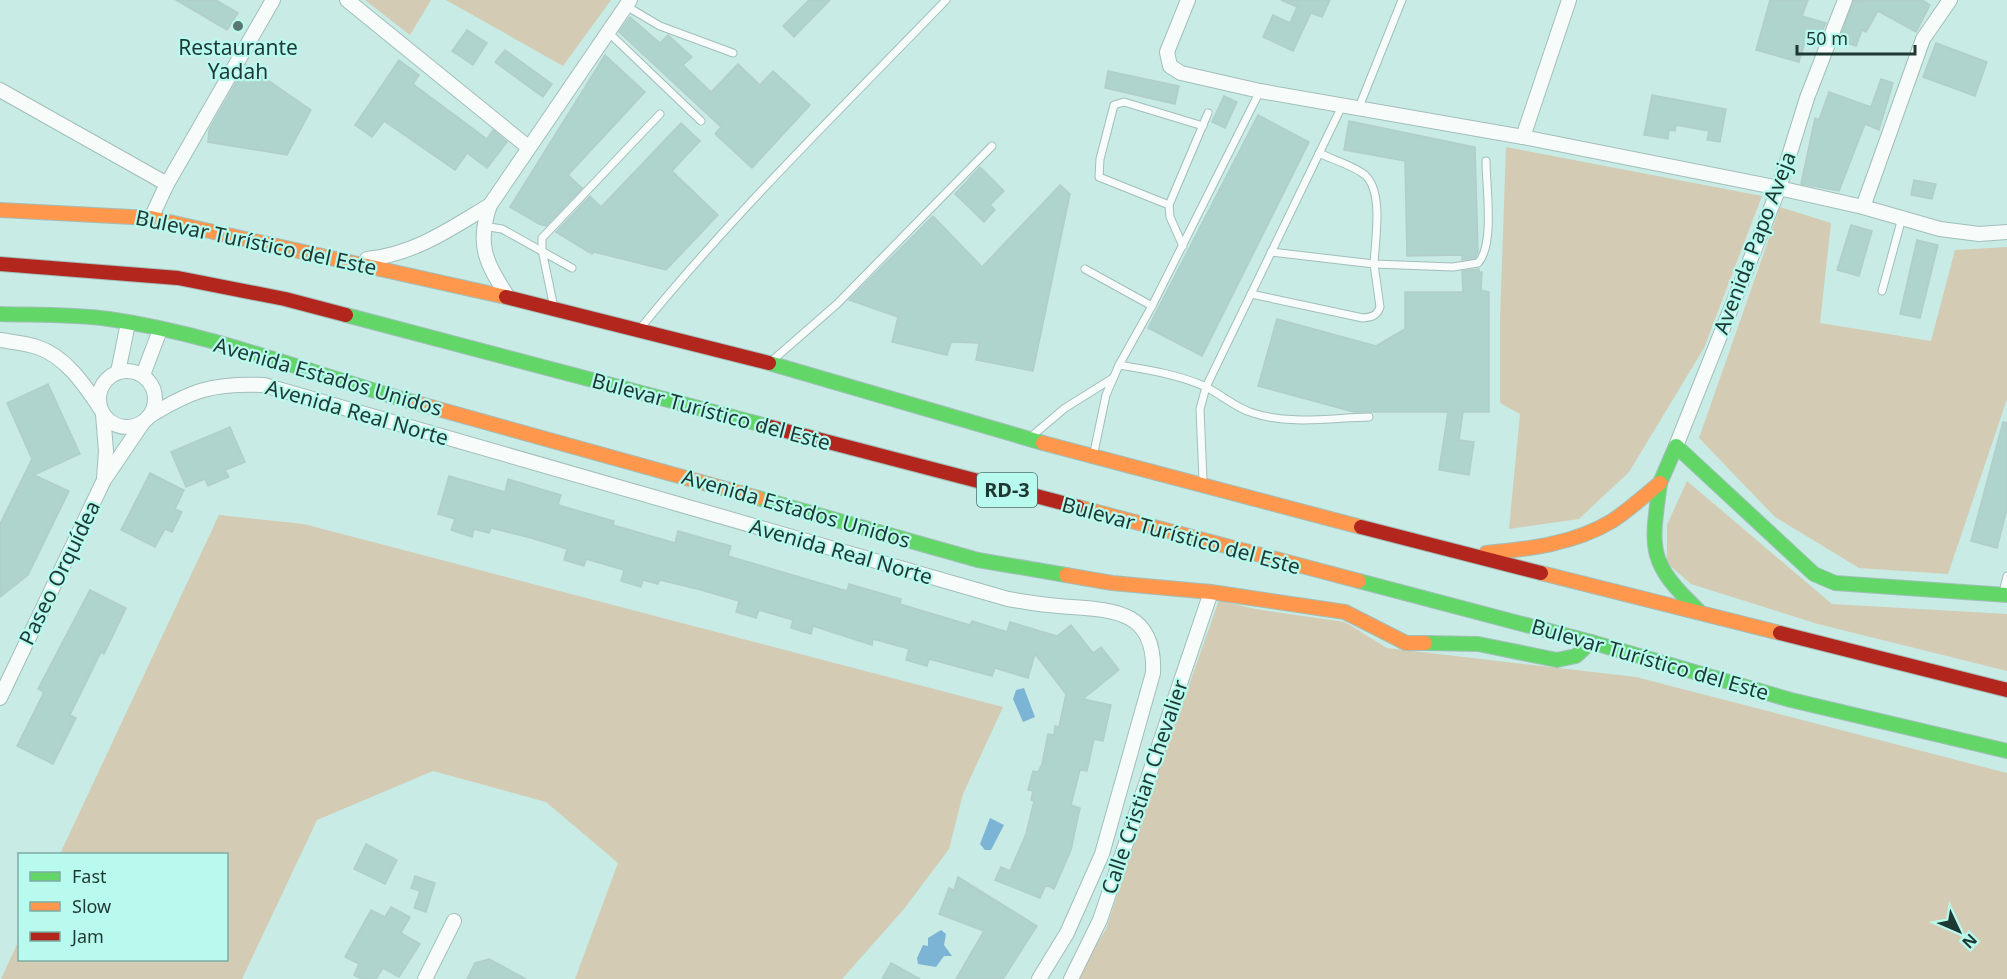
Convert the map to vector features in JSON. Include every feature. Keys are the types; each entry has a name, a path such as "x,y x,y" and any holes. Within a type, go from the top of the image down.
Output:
{"main road":[{"name":"Bulevar Turístico del Este","path":"0,210 151,218 508,297 770,363 1028,439 1468,555 2007,690"},
{"name":"Bulevar Turístico del Este","path":"0,264 178,278 285,299 1591,642 1791,700 2007,751"},
{"name":"Avenida Estados Unidos","path":"0,314 106,319 160,330 253,354 343,382 978,560 1112,583 1211,592 1345,612 1406,643 1478,644 1557,660 1570,660 1582,653 1591,642"},
{"name":"Avenida Papo Aveja","path":"1660,483 1676,446"},
{"path":"1676,446 1815,574 1835,583 2005,595"},
{"path":"1468,555 1539,548 1576,539 1610,523 1660,483"},
{"path":"1660,483 1652,546 1659,568 1670,584 1701,613"}],"street":[{"path":"151,218 273,0"},
{"path":"347,0 528,147"},
{"path":"1188,0 1167,52 1170,66 1181,73 1260,91 1523,137 1779,188 1863,207 1940,229 1979,234 2007,232"},
{"path":"1523,137 1569,0"},
{"name":"Avenida Papo Aveja","path":"1676,446 1779,188 1807,98 1845,0"},
{"path":"1863,207 1923,39 1950,0"},
{"path":"508,297 490,270 483,249 483,226 490,205 628,3"},
{"path":"0,90 168,184"},
{"path":"351,261 390,256 426,244 490,205"},
{"path":"118,372 128,322"},
{"path":"143,375 160,330"},
{"path":"0,340 37,347 58,358 74,373 102,411 116,425 125,427 146,419"},
{"path":"104,480 106,451 99,392 104,382 118,372 135,371 143,375 154,390 178,399"},
{"path":"74,373 88,380 104,382"},
{"name":"Avenida Real Norte","path":"146,419 193,392 227,384 264,385 1008,599 1056,606 1113,610 1128,616 1141,627 1150,640 1154,657 1153,673 1102,854 1067,933 1039,979"},
{"path":"104,480 153,409 154,390"},
{"name":"Paseo Orquídea","path":"0,698 104,480"},
{"name":"Calle Cristian Chevalier","path":"1071,979 1100,920 1211,592"},
{"path":"425,979 454,921"}],"lane":[{"path":"638,330 690,268 787,162 946,0"},
{"path":"1359,107 1402,0"},
{"path":"628,3 660,26 732,53"},
{"path":"608,32 701,121"},
{"path":"1093,456 1106,395 1113,378 1183,246 1260,91"},
{"path":"1169,205 1099,177 1100,159 1114,105 1124,102 1203,126"},
{"path":"1203,485 1200,410 1206,387 1342,104"},
{"path":"1183,246 1170,217 1169,205 1208,113"},
{"path":"555,309 542,250 542,238 660,114"},
{"path":"770,363 837,304 992,146"},
{"path":"1251,294 1363,318 1374,316 1380,307 1374,264 1376,198 1373,185 1360,171 1318,153"},
{"path":"1271,252 1374,264 1453,267 1478,263 1486,251 1488,236 1486,161"},
{"path":"1882,291 1902,218"},
{"path":"483,226 502,229 572,268"},
{"path":"1085,269 1152,306"},
{"path":"1119,365 1176,375 1206,387 1251,413 1287,419 1369,417"},
{"path":"1028,439 1065,408 1113,378"},
{"path":"2005,595 2007,576"}],"shaded area":[{"path":"365,0 431,0 410,35"},
{"path":"446,0 611,0 563,66"},
{"path":"1506,147 1762,196 1704,348 1629,472 1579,519 1509,529 1520,414 1500,403 1500,319"},
{"path":"1780,207 1831,223 1820,323 1931,341 1955,250 2007,247 2007,399 1948,574 1859,568 1775,517 1699,438"},
{"path":"1687,481 1832,604 2007,614 2007,671 1818,624 1691,584 1667,563 1667,525"},
{"path":"219,515 304,524 1003,707 963,794 949,849 904,909 842,979 575,979 618,863 546,802 433,771 317,820 242,979 1,979 18,942 18,961 228,961 228,853 60,853"},
{"path":"1219,600 1255,609 1345,622 1387,648 1636,677 2007,773 2007,979 1075,979 1106,929"}],"water":[{"path":"1024,688 1035,717 1023,722 1013,699 1016,690"},
{"path":"990,818 1004,825 991,850 985,850 980,844"},
{"path":"941,930 946,934 944,945 952,956 944,956 936,967 918,964 917,958 923,945 928,946 928,938"}],"building":[{"path":"176,0 216,0 238,13 227,30"},
{"path":"809,0 830,0 794,37 783,26"},
{"path":"1281,0 1330,0 1322,17 1311,13 1293,51 1263,37 1273,15 1290,23 1297,7"},
{"path":"1770,0 1808,0 1802,16 1826,23 1817,42 1806,39 1799,62 1756,50"},
{"path":"1854,0 1864,3 1857,0 1922,0 1930,5 1916,32 1878,11 1866,32 1862,30 1856,46 1839,40"},
{"path":"630,17 660,43 668,35 692,57 683,65 711,92 738,64 760,85 773,71 810,105 752,168 715,134 721,127 619,32"},
{"path":"467,30 487,43 473,65 452,51"},
{"path":"1936,43 1987,62 1975,96 1923,77"},
{"path":"505,50 552,84 543,97 495,62"},
{"path":"605,55 645,92 568,175 582,188 546,226 539,224 510,207"},
{"path":"399,60 419,75 413,84 487,139 493,130 507,142 487,168 467,153 455,170 384,121 372,137 355,125"},
{"path":"246,65 311,110 287,155 208,142 209,130"},
{"path":"1108,71 1179,86 1175,104 1105,88"},
{"path":"1881,79 1893,83 1879,130 1865,124 1839,191 1801,184 1815,118 1819,120 1829,92 1871,107"},
{"path":"1652,95 1726,109 1720,142 1707,140 1709,131 1676,125 1675,131 1669,130 1668,139 1644,135"},
{"path":"1224,96 1237,102 1225,128 1212,122"},
{"path":"1258,115 1309,142 1202,356 1148,328"},
{"path":"1349,121 1475,147 1478,252 1475,258 1462,260 1462,255 1407,256 1405,161 1344,150"},
{"path":"681,123 700,141 672,171 718,215 666,270 594,252 592,254 556,232 590,196 601,207"},
{"path":"980,167 1004,191 990,205 995,210 984,222 955,194"},
{"path":"1914,180 1936,184 1932,199 1911,195"},
{"path":"1060,185 1070,194 1033,371 976,360 979,343 951,342 947,355 892,342 898,317 849,300 933,216 982,267"},
{"path":"1851,225 1872,231 1859,276 1837,270"},
{"path":"1917,240 1938,245 1920,318 1900,314"},
{"path":"1479,269 1479,272 1482,272 1481,290 1489,292 1489,412 1463,412 1459,440 1474,442 1469,475 1439,470 1448,412 1354,412 1258,386 1277,319 1376,346 1405,329 1405,292 1463,292 1462,271"},
{"path":"48,384 80,454 34,475 69,491 28,575 0,597 0,524 32,459 7,403"},
{"path":"2003,422 2007,423 2007,509 1997,548 1971,541"},
{"path":"230,427 245,462 225,470 229,477 208,486 205,479 186,487 171,452"},
{"path":"150,473 184,490 175,509 182,512 172,532 165,529 155,547 121,530"},
{"path":"449,476 505,492 508,479 561,495 558,505 614,521 613,525 675,543 678,531 731,546 728,556 847,591 849,584 901,599 900,604 970,625 972,621 1007,632 1010,622 1057,636 1071,625 1093,653 1101,647 1119,670 1083,699 1111,705 1103,741 1094,739 1087,771 1080,770 1071,805 1080,808 1071,850 1054,889 1046,885 1040,898 995,880 1001,867 1010,871 1026,834 1034,801 1031,800 1033,791 1028,790 1033,771 1038,772 1042,764 1048,734 1054,735 1055,726 1059,727 1066,694 1035,654 1028,678 995,668 992,676 929,659 927,666 906,660 909,649 873,639 872,645 813,626 811,634 791,628 793,620 759,610 756,618 736,612 739,601 701,590 660,580 658,584 643,580 641,587 621,581 624,570 586,559 584,566 564,560 567,549 531,538 491,528 489,533 474,529 472,537 451,530 455,519 438,514"},
{"path":"90,590 126,608 104,654 101,652 70,715 76,718 53,764 17,746 44,692 38,689"},
{"path":"366,844 397,860 385,884 354,869"},
{"path":"415,876 435,883 426,912 414,908 420,891 411,888"},
{"path":"958,877 1037,926 1003,979 956,979 984,931 939,914 949,888 954,890"},
{"path":"391,907 410,917 401,933 420,944 399,977 383,968 376,979 361,979 354,975 359,964 345,957 371,910 385,917"},
{"path":"489,959 526,979 467,979 475,963"},
{"path":"891,963 920,979 882,979"}],"traffic: fast":[{"path":"0,314 82,316 186,334 413,402"},
{"path":"346,315 767,426"},
{"path":"769,363 1043,443"},
{"path":"1660,483 1676,446 1814,574 1835,583 2007,595"},
{"path":"1660,483 1655,524 1657,553 1661,566 1669,579 1698,610"},
{"path":"758,498 978,560 1066,575"},
{"path":"1359,581 1591,642 1791,700 2007,751"},
{"path":"1425,643 1478,644 1557,660 1576,656 1591,642"}],"traffic: slow":[{"path":"0,210 151,218 506,297"},
{"path":"413,402 758,498"},
{"path":"1043,443 1361,527"},
{"path":"1486,553 1551,544 1597,529 1630,508 1660,483"},
{"path":"1078,507 1359,581"},
{"path":"1541,573 1780,633"},
{"path":"1066,575 1112,583 1211,592 1345,612 1406,643 1425,643"}],"traffic: jam":[{"path":"0,264 178,278 285,299 346,315"},
{"path":"506,297 769,363"},
{"path":"767,426 1078,507"},
{"path":"1361,527 1541,573"},
{"path":"1780,633 2007,690"}],"place":[{"name":"Restaurante Yadah","path":"238,26"}]}
